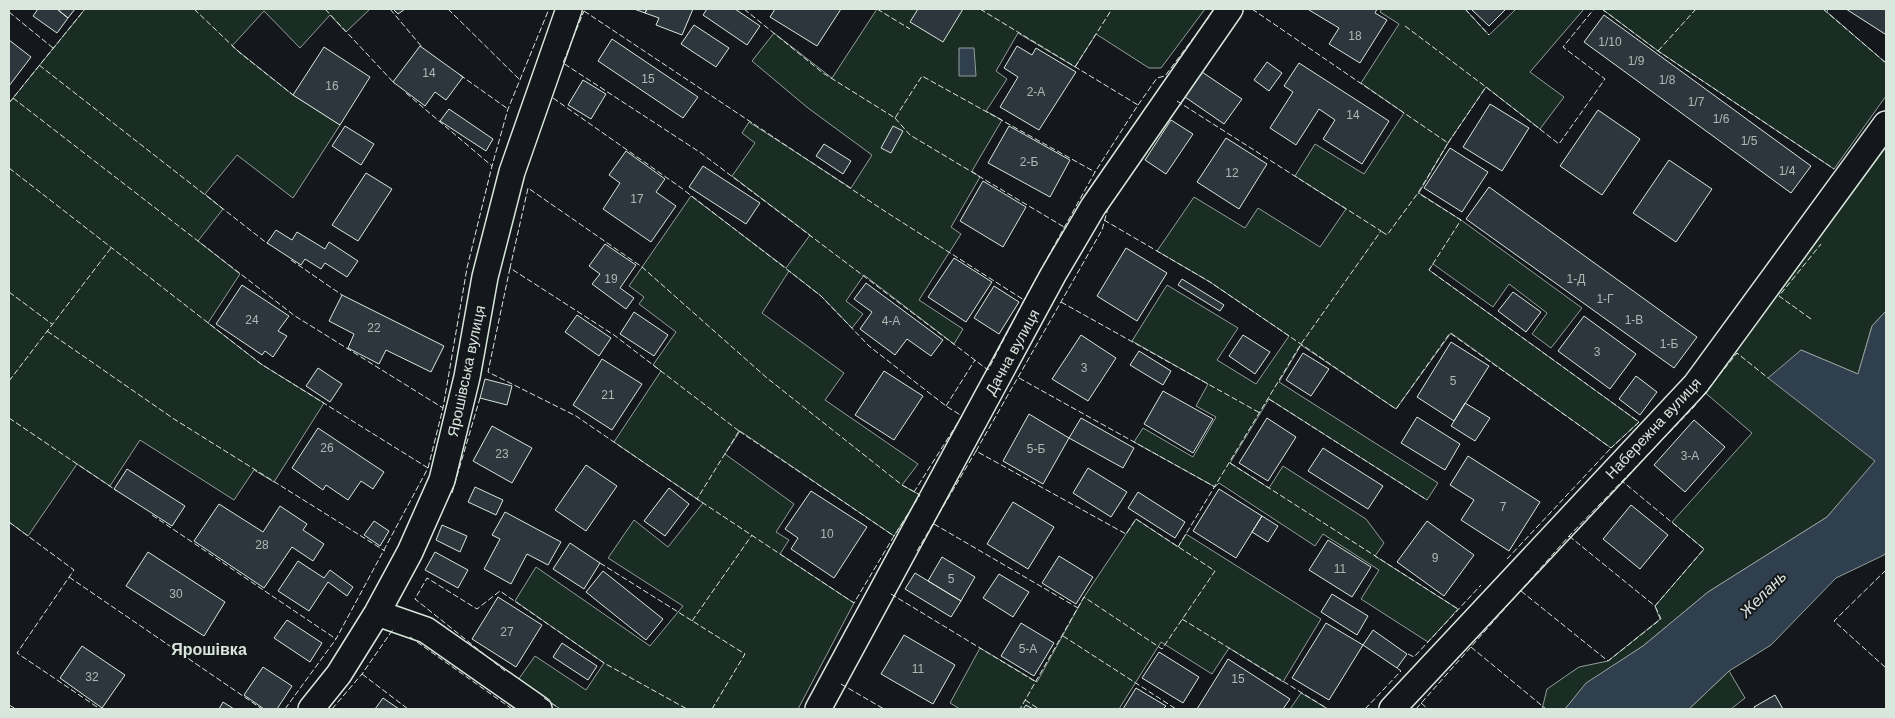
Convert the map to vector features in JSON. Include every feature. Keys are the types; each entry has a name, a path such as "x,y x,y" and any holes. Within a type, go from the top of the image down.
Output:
{"street":[{"name":"Ярошівська вулиця","path":"311,709 339,674 377,613 410,552 442,480 467,377 485,277 512,172 569,9"},
{"name":"Дачна вулиця","path":"818,709 1058,266 1093,208 1230,9"},
{"name":"Набережна вулиця","path":"1392,709 1696,384 1886,124"},
{"path":"377,613 426,630 538,709"}],"green space":[{"path":"85,9 370,9 346,32 330,15 300,48 264,11 232,46 293,95 340,125 293,198 237,155 205,194 223,209 198,241 240,274 208,323 261,364 324,403 274,482 254,470 234,500 140,440 110,486 77,464 28,536 9,522 9,103"},
{"path":"877,9 1205,9 1161,68 1149,68 1096,34 1075,67 1018,33 996,71 1007,79 986,111 1002,120 972,171 980,177 951,227 961,234 919,300 963,329 954,344 864,275 846,301 863,314 852,328 821,296 789,271 762,313 844,373 825,400 918,464 902,485 920,495 894,536 740,431 725,454 794,504 776,532 789,540 780,554 854,603 798,709 560,709 518,680 535,656 586,690 604,663 515,601 536,567 650,646 683,606 608,558 634,520 668,547 703,503 614,442 661,371 653,365 676,332 639,304 644,297 629,286 691,196 786,268 810,235 732,176 755,143 742,133 749,122 851,188 872,155 808,108 752,61 774,33 832,78"},
{"path":"1382,9 1465,9 1489,35 1516,9 1584,9 1530,72 1564,97 1540,129 1486,87 1448,143 1419,193 1461,220 1582,308 1551,348 1532,334 1547,313 1509,284 1493,307 1433,264 1429,270 1639,422 1611,448 1451,333 1396,409 1301,345 1279,382 1438,483 1427,500 1269,399 1230,463 1269,488 1283,466 1366,519 1384,543 1375,556 1458,609 1428,642 1361,599 1379,570 1323,534 1315,546 1219,483 1215,487 1134,442 1143,428 1193,457 1216,417 1196,406 1208,384 1132,341 1167,285 1238,328 1217,360 1256,384 1289,336 1210,282 1157,251 1194,197 1245,228 1258,208 1320,247 1346,209 1295,176 1315,144 1364,174 1404,113 1361,83 1399,24 1380,12"},
{"path":"1602,9 1828,9 1827,12 1886,63 1886,96 1834,169 1658,51"},
{"path":"1886,140 1886,311 1872,326 1858,374 1801,350 1876,461 1827,517 1708,592 1643,646 1587,683 1565,709 1542,709 1547,689 1579,667 1608,661 1660,619 1655,606 1704,549 1672,522 1752,433 1702,390"},
{"path":"1136,519 1178,547 1186,534 1321,619 1283,682 1229,648 1212,674 1161,642 1119,709 960,709 950,703 980,648 1037,682 1084,597"},
{"path":"1729,671 1745,698 1731,709 1689,709"},
{"path":"1301,693 1328,709 1290,709"}],"water":[{"path":"959,48 974,48 976,76 959,76"},
{"name":"Желань","path":"1886,311 1886,552 1884,555 1836,578 1771,645 1729,671 1689,709 1565,709 1586,683 1643,646 1708,592 1827,517 1875,461 1768,378 1801,350 1858,374 1872,326"}],"building":[{"path":"38,9 57,9 68,18 57,33 33,16"},
{"path":"57,9 75,9 68,18"},
{"path":"393,9 405,9 398,14"},
{"path":"634,9 647,9 645,13"},
{"path":"647,9 693,9 682,35 656,25 659,18 645,13"},
{"path":"707,9 735,9 760,26 747,45 703,15"},
{"path":"775,9 841,9 817,46 770,17"},
{"path":"918,9 963,9 943,42 910,22"},
{"path":"1310,9 1377,9 1375,13 1387,20 1360,63 1329,44 1339,28"},
{"path":"1471,9 1506,9 1489,26"},
{"path":"1846,9 1886,9 1885,34"},
{"path":"1604,15 1811,166 1791,193 1584,42"},
{"path":"694,25 729,48 716,67 681,44"},
{"path":"612,39 698,97 683,118 598,61"},
{"path":"9,40 31,57 9,86"},
{"path":"420,46 463,77 446,100 435,92 425,106 393,82"},
{"path":"1017,46 1032,55 1036,48 1076,72 1039,130 1000,107 1018,77 1004,68"},
{"path":"324,47 370,77 340,125 293,95"},
{"path":"1267,62 1282,73 1269,91 1254,80"},
{"path":"1299,63 1389,121 1362,164 1323,139 1335,120 1319,109 1296,145 1270,128 1293,92 1284,86"},
{"path":"1202,72 1242,99 1224,124 1185,97"},
{"path":"583,80 606,94 591,119 568,105"},
{"path":"1490,104 1529,128 1502,171 1463,147"},
{"path":"449,109 493,139 486,151 440,121"},
{"path":"1598,110 1640,139 1602,195 1560,166"},
{"path":"1171,120 1193,134 1166,174 1145,160"},
{"path":"345,126 374,144 361,165 332,146"},
{"path":"893,126 903,131 891,153 881,148"},
{"path":"1009,126 1070,160 1050,197 988,163"},
{"path":"1226,138 1267,164 1239,209 1197,182"},
{"path":"824,144 851,161 843,174 816,156"},
{"path":"1450,148 1488,172 1462,212 1424,188"},
{"path":"626,151 665,179 656,192 676,206 651,242 603,209 620,183 609,175"},
{"path":"1669,160 1712,189 1676,242 1633,213"},
{"path":"703,166 760,203 746,224 689,187"},
{"path":"366,173 392,189 358,241 332,225"},
{"path":"983,181 1026,207 1003,247 960,221"},
{"path":"1489,187 1697,337 1674,368 1466,219"},
{"path":"276,230 292,240 297,232 325,249 329,242 358,261 347,277 325,263 321,269 305,259 301,265 267,243"},
{"path":"605,244 636,265 620,288 634,298 626,309 592,284 600,274 589,266"},
{"path":"1126,248 1167,273 1137,321 1097,296"},
{"path":"954,258 992,282 966,322 928,297"},
{"path":"1182,279 1224,305 1220,311 1178,285"},
{"path":"866,283 943,340 931,356 907,339 895,355 860,329 872,312 854,299"},
{"path":"242,285 289,316 278,331 287,336 273,357 265,351 262,355 216,324"},
{"path":"994,286 1019,302 999,334 974,318"},
{"path":"1513,292 1541,312 1526,332 1498,311"},
{"path":"342,295 444,346 431,372 386,350 379,364 348,348 354,334 329,321"},
{"path":"634,312 668,335 654,356 620,334"},
{"path":"577,315 611,338 599,356 565,332"},
{"path":"1584,316 1636,354 1610,389 1558,351"},
{"path":"1081,335 1116,358 1088,401 1052,379"},
{"path":"1243,335 1270,352 1255,374 1229,356"},
{"path":"1451,342 1489,366 1454,421 1417,397"},
{"path":"1139,351 1171,371 1163,385 1130,365"},
{"path":"1303,353 1329,369 1311,396 1286,380"},
{"path":"602,359 642,384 612,430 573,405"},
{"path":"318,368 342,384 330,402 306,386"},
{"path":"884,371 923,396 894,440 855,415"},
{"path":"1636,376 1657,392 1640,415 1619,399"},
{"path":"485,379 512,386 507,405 480,398"},
{"path":"1163,391 1213,419 1193,453 1144,424"},
{"path":"1465,403 1490,418 1475,441 1451,426"},
{"path":"1029,414 1069,438 1043,484 1003,461"},
{"path":"1417,417 1460,444 1445,470 1401,443"},
{"path":"1081,418 1134,448 1123,468 1069,438"},
{"path":"1267,418 1296,437 1268,481 1239,463"},
{"path":"1694,420 1725,447 1685,492 1654,465"},
{"path":"492,426 532,448 512,483 473,461"},
{"path":"318,428 384,472 373,489 361,481 348,500 326,485 323,490 292,468"},
{"path":"1323,448 1383,486 1368,509 1308,471"},
{"path":"1468,456 1540,502 1509,551 1461,520 1474,500 1450,485"},
{"path":"586,465 617,486 586,531 555,510"},
{"path":"1088,468 1127,492 1111,517 1073,493"},
{"path":"127,469 185,506 172,526 114,489"},
{"path":"475,487 503,500 496,515 468,502"},
{"path":"669,488 689,504 665,536 644,521"},
{"path":"1219,489 1262,516 1236,558 1193,531"},
{"path":"811,491 867,527 834,578 791,549 798,538 785,529"},
{"path":"1138,492 1185,522 1175,538 1128,508"},
{"path":"1013,502 1054,527 1028,569 987,544"},
{"path":"219,504 263,532 280,506 307,524 303,530 324,544 313,561 292,547 264,588 194,541"},
{"path":"1631,505 1668,535 1640,569 1603,539"},
{"path":"505,512 561,542 548,565 527,554 511,584 484,569 500,539 492,535"},
{"path":"1262,516 1278,526 1268,542 1252,532"},
{"path":"374,521 389,531 380,546 364,535"},
{"path":"1427,521 1474,555 1444,596 1397,562"},
{"path":"442,525 467,536 460,552 436,540"},
{"path":"1328,540 1371,567 1352,597 1309,570"},
{"path":"570,543 600,563 584,589 553,569"},
{"path":"148,552 225,602 204,636 126,586"},
{"path":"435,552 468,570 458,588 425,570"},
{"path":"1059,556 1093,577 1076,604 1042,583"},
{"path":"942,557 975,577 961,601 928,581"},
{"path":"298,561 324,578 330,570 353,587 347,596 328,582 309,611 278,591"},
{"path":"603,571 663,619 646,640 586,592"},
{"path":"915,573 961,601 951,617 905,589"},
{"path":"999,574 1029,592 1013,617 983,598"},
{"path":"1332,594 1368,616 1357,635 1321,612"},
{"path":"498,597 542,625 516,667 472,639"},
{"path":"287,620 322,643 310,662 274,638"},
{"path":"1021,623 1054,643 1034,676 1001,656"},
{"path":"1326,623 1363,645 1329,700 1292,678"},
{"path":"1373,630 1407,654 1397,668 1363,645"},
{"path":"904,635 955,665 933,704 881,674"},
{"path":"562,643 597,666 588,680 553,657"},
{"path":"82,646 125,675 102,708 60,678"},
{"path":"1159,652 1199,677 1183,703 1142,678"},
{"path":"1228,659 1290,699 1283,709 1197,709"},
{"path":"263,667 292,686 277,709 264,709 244,695"},
{"path":"1136,688 1166,706 1163,709 1123,709"},
{"path":"1775,695 1783,709 1755,709 1754,707"},
{"path":"383,698 399,709 375,709"},
{"path":"223,702 234,709 219,709"},
{"path":"1026,705 1033,709 1023,709"}],"fence":[{"path":"9,103 85,9"},
{"path":"194,9 240,53 293,95"},
{"path":"325,9 395,84"},
{"path":"390,9 422,47"},
{"path":"448,9 520,80"},
{"path":"285,709 336,639 428,468 443,408 467,268 492,166 508,109 549,9"},
{"path":"744,9 823,73 895,118 922,76 1095,172 1024,300"},
{"path":"877,9 910,29"},
{"path":"980,9 1138,105 1095,172"},
{"path":"1075,67 1112,9"},
{"path":"1252,9 1448,143 1418,193 1387,235 1381,231"},
{"path":"1465,9 1489,35"},
{"path":"1448,143 1486,87 1559,144 1605,79 1563,47 1594,9"},
{"path":"1602,9 1658,51 1834,169"},
{"path":"1658,51 1696,9"},
{"path":"1823,9 1886,63"},
{"path":"584,11 886,212 1024,300 988,370 701,153 563,63 584,11"},
{"path":"9,12 53,48"},
{"path":"1138,105 1157,78 1165,76 1209,17"},
{"path":"1405,26 1486,87"},
{"path":"39,65 268,244"},
{"path":"460,75 508,109"},
{"path":"406,93 492,166"},
{"path":"13,98 295,316 443,408"},
{"path":"553,98 680,187 789,271 821,296 869,346 946,406 962,416 914,492"},
{"path":"1177,101 1381,231 1301,344 1178,547"},
{"path":"895,118 910,135 1064,227"},
{"path":"9,168 261,364 428,468"},
{"path":"739,431 614,335 510,268 528,188 642,267 767,378 902,485 920,495 894,536"},
{"path":"1104,220 1210,282 1396,409 1450,333 1611,448 1639,422 1429,270 1461,220 1418,193"},
{"path":"976,451 1102,230 1108,208"},
{"path":"1811,319 1779,296 1821,244"},
{"path":"9,381 111,248"},
{"path":"291,260 342,295"},
{"path":"510,268 488,372 576,416 697,499"},
{"path":"9,292 52,324"},
{"path":"1061,302 1260,413"},
{"path":"47,331 174,419 385,551"},
{"path":"1416,709 1569,536 1693,408 1737,353 1768,378"},
{"path":"946,406 975,360"},
{"path":"1019,378 1215,487"},
{"path":"452,493 480,398"},
{"path":"1269,399 1427,500"},
{"path":"9,418 117,491"},
{"path":"739,431 894,536 854,603 697,499 739,431"},
{"path":"1507,559 1611,448"},
{"path":"917,551 976,451 1126,534 1136,519 1215,571 1162,649 1084,597 1020,709"},
{"path":"1230,463 1458,609"},
{"path":"1569,536 1655,606 1704,549 1622,481"},
{"path":"152,515 336,639"},
{"path":"9,522 74,570 17,653 100,709"},
{"path":"934,524 1078,608"},
{"path":"692,621 752,535"},
{"path":"600,563 745,654 712,709"},
{"path":"1886,570 1834,621 1886,668"},
{"path":"69,577 262,709"},
{"path":"505,671 415,599 427,578 477,609 500,591 604,663 687,709"},
{"path":"1408,654 1414,657 1481,585"},
{"path":"1521,591 1608,661 1661,619 1655,606"},
{"path":"891,594 1036,682"},
{"path":"1182,619 1328,709"},
{"path":"332,709 362,674 394,628"},
{"path":"1063,636 1176,709"},
{"path":"410,637 512,709"},
{"path":"1471,647 1546,709"},
{"path":"1365,709 1401,671 1397,668"},
{"path":"362,674 408,709"},
{"path":"841,684 884,709"},
{"path":"544,698 560,709"},
{"path":"1025,700 1039,709"},
{"path":"1421,703 1428,709"},
{"path":"9,705 16,709"}],"district":[{"name":"Ярошівка","path":"209,649"}]}
